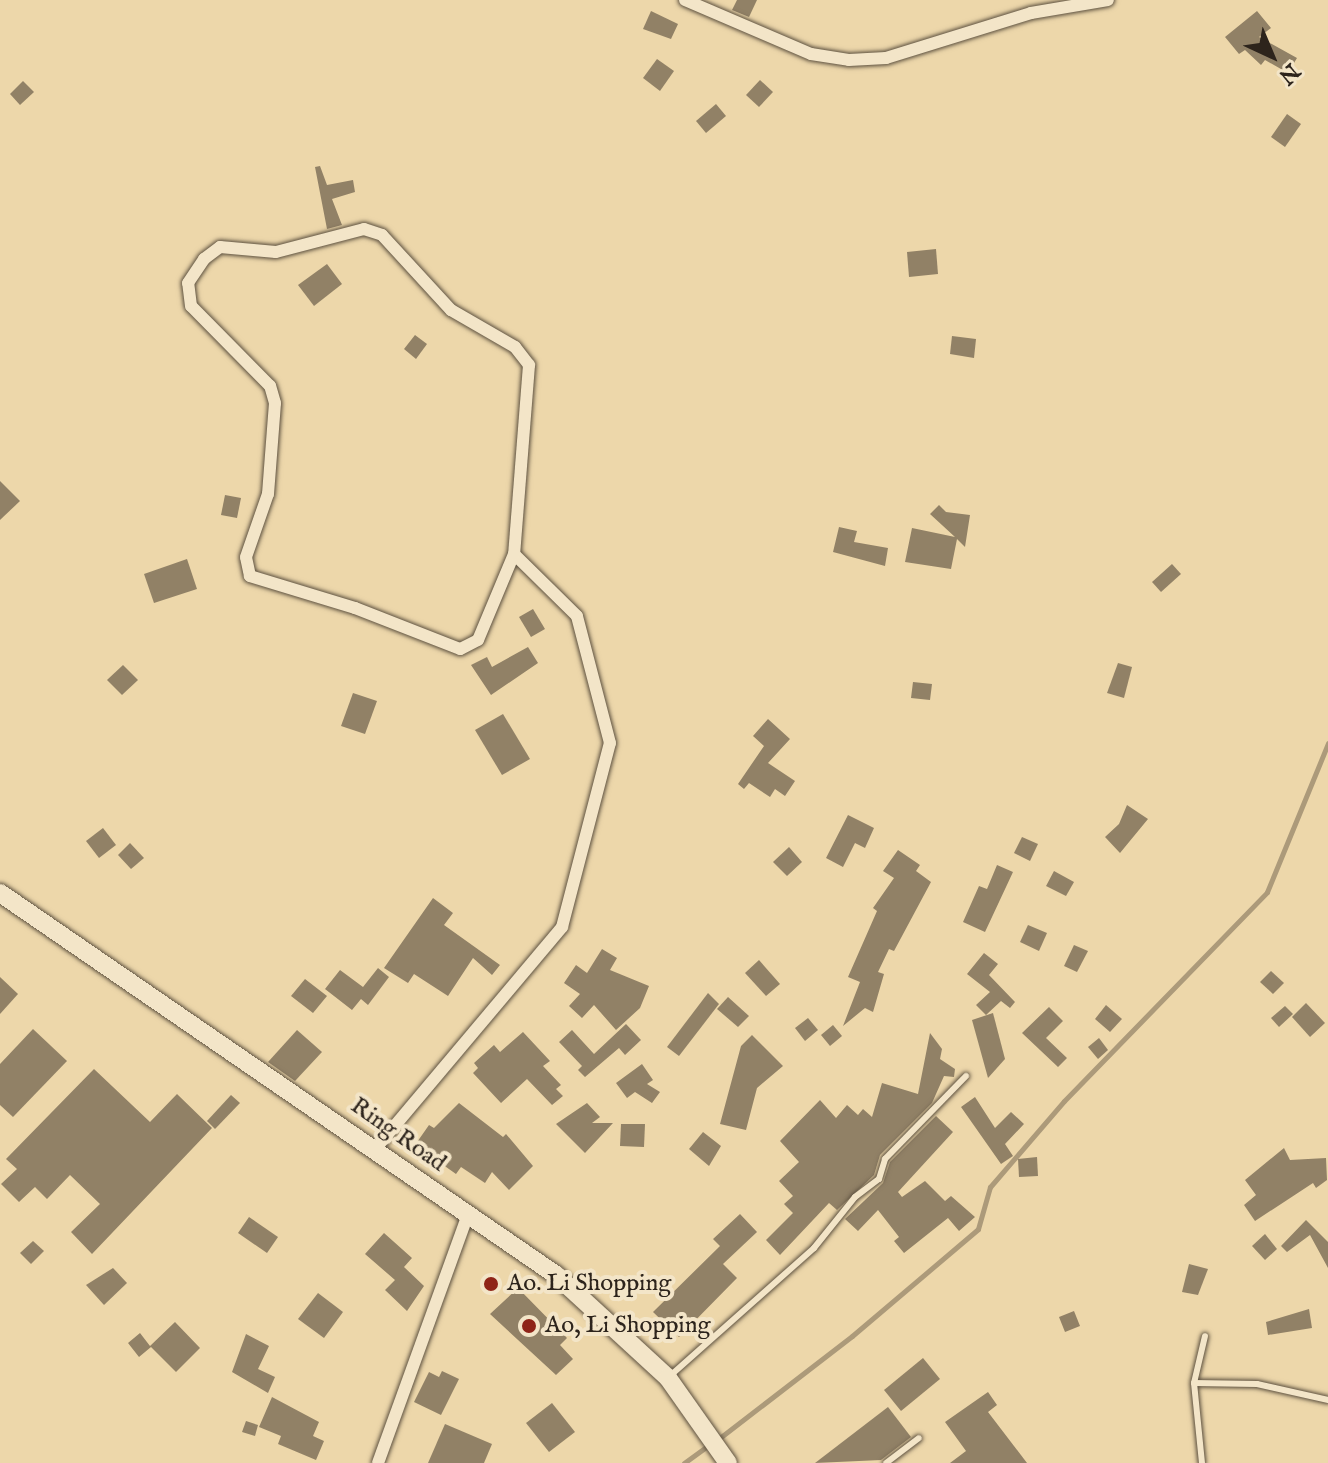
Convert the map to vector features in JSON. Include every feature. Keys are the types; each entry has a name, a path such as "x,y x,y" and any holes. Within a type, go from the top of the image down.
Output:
{"main road":[{"name":"Ring Road","path":"0,893 376,1148 556,1275 668,1378 725,1459"}],"street":[{"path":"685,0 811,54 849,60 886,58 1031,13 1108,0"},
{"path":"376,1148 562,927 610,743 577,616 514,554 529,365 515,347 451,310 382,235 364,229 276,252 220,247 204,259 188,283 191,306 270,386 275,403 268,494 246,557 250,576 355,608 460,649 478,640 514,554"},
{"path":"378,1463 468,1215"}],"lane":[{"path":"668,1378 814,1248 855,1197 879,1179 885,1159 966,1076"},
{"path":"1202,1463 1194,1383 1205,1336"},
{"path":"1194,1383 1257,1384 1328,1400"},
{"path":"886,1463 919,1438"}],"building":[{"path":"737,0 757,0 749,17 732,10"},
{"path":"651,11 678,24 671,39 643,29"},
{"path":"1257,11 1271,28 1259,37 1297,58 1288,73 1265,60 1261,65 1245,50 1239,54 1225,37"},
{"path":"657,59 674,71 660,91 643,78"},
{"path":"760,80 773,92 759,107 746,95"},
{"path":"23,81 34,92 20,105 10,94"},
{"path":"716,104 726,116 706,133 696,121"},
{"path":"1287,114 1301,124 1285,147 1271,137"},
{"path":"320,166 327,185 353,180 355,192 332,199 342,225 327,229 315,167"},
{"path":"936,249 938,274 909,277 907,252"},
{"path":"327,264 342,284 314,306 298,285"},
{"path":"415,335 427,344 416,359 404,349"},
{"path":"952,336 976,339 974,358 950,354"},
{"path":"0,481 20,501 0,520"},
{"path":"225,495 241,498 237,518 221,515"},
{"path":"939,505 946,512 970,515 965,547 957,539 951,569 905,562 912,528 955,537 930,514"},
{"path":"839,527 857,531 854,542 888,548 885,566 833,552"},
{"path":"187,559 197,589 154,603 144,574"},
{"path":"1172,564 1181,574 1161,592 1152,582"},
{"path":"533,609 545,629 531,637 519,617"},
{"path":"528,647 538,663 491,695 471,665 487,657 492,667"},
{"path":"1118,663 1132,667 1124,698 1107,693"},
{"path":"123,665 138,680 122,695 107,680"},
{"path":"913,682 932,684 930,700 911,698"},
{"path":"353,693 377,701 365,734 341,726"},
{"path":"503,714 530,759 502,775 475,730"},
{"path":"768,719 790,739 768,763 795,781 785,796 775,789 770,797 749,783 744,789 738,784 764,746 753,736"},
{"path":"1127,805 1148,819 1120,853 1105,837 1119,824"},
{"path":"848,815 874,828 865,848 855,843 843,867 826,858"},
{"path":"103,828 116,845 99,858 86,841"},
{"path":"1022,837 1038,844 1030,861 1014,853"},
{"path":"130,843 144,858 131,869 118,855"},
{"path":"789,847 802,862 787,876 773,862"},
{"path":"898,850 920,865 916,871 931,882 894,951 889,949 878,972 884,974 873,1012 865,1008 843,1026 860,982 848,977 877,911 873,908 894,878 883,871"},
{"path":"997,865 1013,872 985,932 963,922 979,886 987,889"},
{"path":"1054,871 1074,882 1066,896 1046,886"},
{"path":"433,898 453,913 444,925 500,965 492,975 473,958 448,996 414,974 408,983 384,968"},
{"path":"1028,925 1047,933 1039,951 1020,942"},
{"path":"1074,945 1088,951 1077,972 1064,966"},
{"path":"602,949 617,958 610,970 649,986 640,1008 616,1030 594,1005 582,1018 569,1006 580,994 564,983 576,965 587,973"},
{"path":"984,953 998,964 989,975 1015,1002 1010,1008 1001,1001 986,1015 976,1005 990,992 967,974"},
{"path":"759,960 780,984 766,996 745,973"},
{"path":"378,968 389,977 368,1005 361,999 352,1010 325,989 340,970 363,987"},
{"path":"1271,971 1284,983 1273,994 1260,982"},
{"path":"0,977 18,994 0,1014"},
{"path":"305,979 327,996 313,1013 291,996"},
{"path":"708,993 719,1004 679,1056 667,1047"},
{"path":"728,997 749,1016 738,1027 717,1009"},
{"path":"1306,1003 1325,1023 1310,1037 1292,1017"},
{"path":"1106,1005 1122,1019 1110,1032 1095,1019"},
{"path":"1285,1006 1293,1014 1279,1027 1271,1018"},
{"path":"1049,1007 1063,1021 1046,1038 1067,1058 1058,1067 1022,1033"},
{"path":"993,1013 1005,1059 988,1078 972,1020"},
{"path":"808,1018 818,1030 805,1041 795,1028"},
{"path":"626,1024 641,1040 625,1055 619,1048 585,1077 578,1070 582,1066 559,1042 572,1030 594,1054"},
{"path":"833,1025 842,1036 830,1046 821,1035"},
{"path":"33,1029 67,1061 13,1117 0,1105 0,1064"},
{"path":"297,1030 322,1052 295,1081 268,1062"},
{"path":"523,1032 550,1061 543,1066 561,1085 556,1089 563,1096 552,1105 527,1079 501,1103 473,1073 478,1068 474,1063 494,1045 500,1052"},
{"path":"930,1033 942,1049 940,1059 955,1069 954,1077 944,1076 932,1103 880,1155 874,1175 837,1210 829,1203 780,1255 766,1240 793,1213 784,1204 793,1196 779,1181 799,1162 780,1141 820,1100 836,1118 847,1105 858,1115 863,1109 872,1117 882,1083 918,1094"},
{"path":"752,1035 783,1066 757,1088 746,1130 720,1124 741,1046"},
{"path":"1099,1038 1108,1050 1098,1059 1088,1047"},
{"path":"642,1064 653,1080 647,1084 660,1092 652,1103 635,1092 627,1098 616,1083"},
{"path":"94,1069 150,1122 177,1094 212,1128 92,1254 71,1232 100,1204 70,1175 47,1199 35,1187 19,1202 1,1184 17,1169 6,1159"},
{"path":"231,1095 240,1103 215,1129 207,1121"},
{"path":"975,1097 995,1128 1011,1112 1024,1124 1005,1144 1013,1156 1001,1164 961,1107"},
{"path":"459,1103 503,1137 506,1134 533,1166 509,1190 492,1172 485,1183 461,1167 456,1174 415,1145 429,1125 434,1128"},
{"path":"587,1103 600,1117 592,1123 613,1123 585,1153 556,1124"},
{"path":"936,1116 953,1132 898,1192 902,1197 925,1181 945,1201 951,1196 975,1217 959,1231 948,1218 904,1253 894,1241 899,1237 878,1210 858,1231 845,1219 883,1183 890,1162"},
{"path":"621,1124 645,1124 644,1147 620,1146"},
{"path":"703,1132 721,1146 709,1166 689,1149"},
{"path":"1284,1148 1290,1160 1326,1158 1327,1180 1316,1188 1313,1183 1255,1221 1244,1205 1256,1195 1245,1180"},
{"path":"1037,1157 1038,1176 1019,1177 1018,1159"},
{"path":"740,1214 757,1232 723,1264 737,1278 679,1337 653,1312 720,1246 713,1239"},
{"path":"249,1217 278,1237 267,1253 238,1233"},
{"path":"1306,1220 1328,1242 1328,1268 1310,1235 1287,1252 1281,1246"},
{"path":"384,1233 412,1258 404,1267 424,1286 407,1311 385,1290 395,1280 365,1254"},
{"path":"1265,1234 1277,1249 1265,1260 1252,1246"},
{"path":"33,1241 44,1251 31,1264 20,1253"},
{"path":"1189,1264 1208,1269 1198,1295 1182,1292"},
{"path":"113,1268 127,1283 104,1305 86,1285"},
{"name":"Ao, Li Shopping","path":"518,1288 567,1338 560,1345 573,1359 556,1375 490,1314"},
{"path":"318,1293 343,1312 324,1338 298,1319"},
{"path":"1309,1309 1312,1328 1268,1335 1266,1322"},
{"path":"1074,1311 1080,1326 1065,1332 1059,1317"},
{"path":"175,1322 200,1348 176,1372 151,1347 139,1357 128,1343 140,1333 150,1346"},
{"path":"246,1334 269,1346 258,1369 275,1377 268,1393 232,1372"},
{"path":"923,1358 940,1379 901,1411 884,1390"},
{"path":"442,1371 459,1379 441,1415 414,1402 429,1372 439,1377"},
{"path":"988,1392 997,1405 988,1412 1027,1463 950,1463 966,1451 945,1422"},
{"path":"272,1397 319,1422 313,1436 324,1441 316,1460 278,1444 281,1436 259,1427"},
{"path":"552,1403 575,1432 549,1452 526,1423"},
{"path":"888,1407 911,1437 881,1460 815,1463"},
{"path":"246,1421 258,1425 255,1436 242,1432"},
{"path":"445,1424 492,1444 484,1463 428,1463"}],"waterway":[{"path":"717,1440 852,1336 978,1229 990,1187 1064,1101 1267,892 1328,743"},
{"path":"684,1463 709,1445"}],"place":[{"name":"Ao. Li Shopping","path":"491,1284"},
{"name":"Ao, Li Shopping","path":"529,1326"}]}
